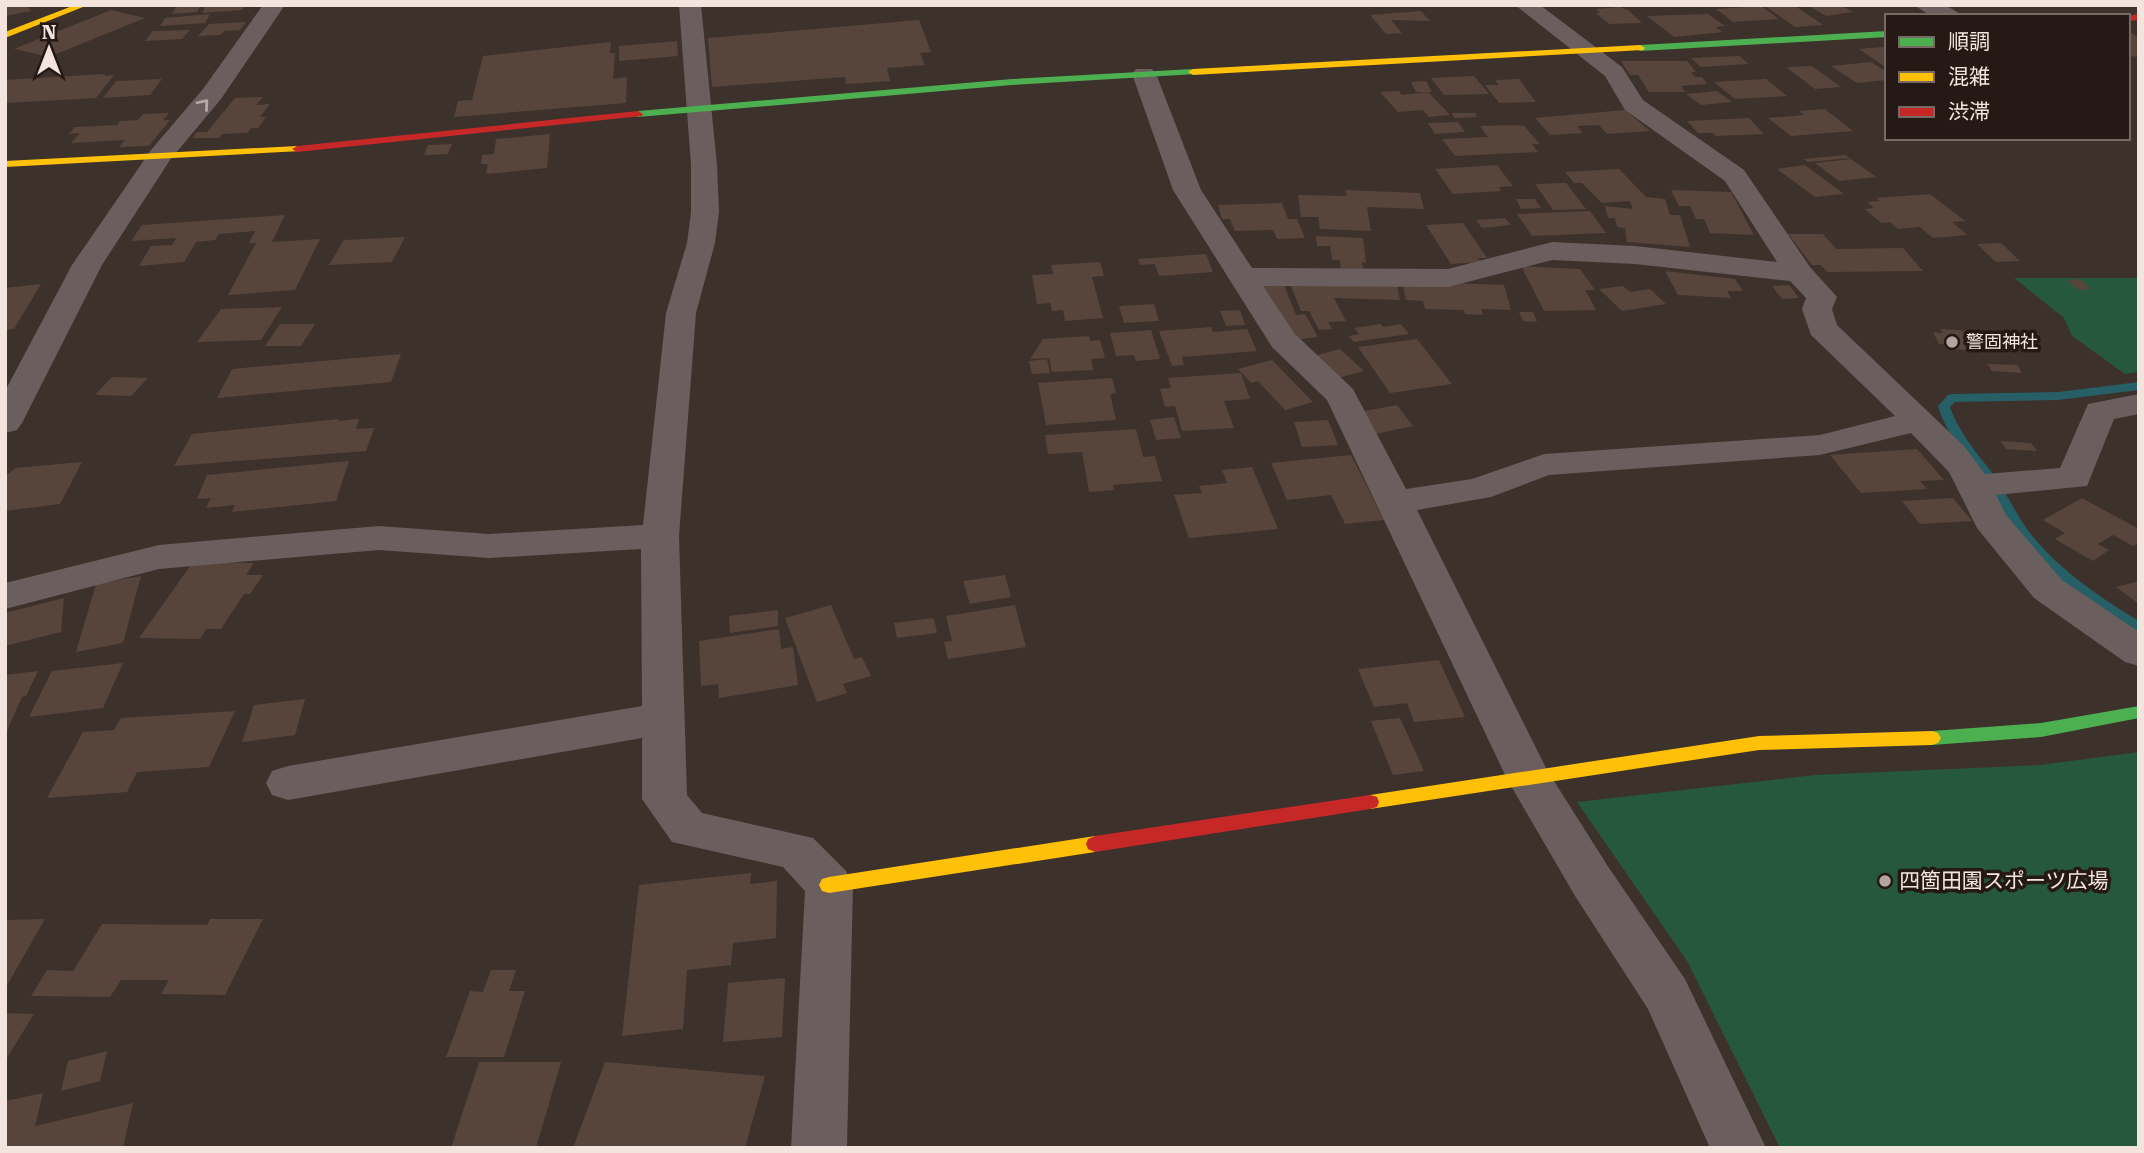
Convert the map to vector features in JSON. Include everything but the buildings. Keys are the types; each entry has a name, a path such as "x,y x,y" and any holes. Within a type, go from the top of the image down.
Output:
{"street":[{"path":"5,35 84,5"},
{"path":"5,424 87,265 160,156 212,94 275,5"},
{"path":"690,5 700,108 705,212 701,243 681,313 660,536 665,799 688,829 797,851 829,885 820,1148"},
{"path":"1526,5 1614,72 1634,105 1735,176 1799,273 1822,297 1817,309 1822,328 1952,453 1965,469 1990,520 2048,589 2139,652"},
{"path":"1925,5 1945,14"},
{"path":"5,164 312,148 700,108 1012,82 1885,34"},
{"path":"1144,74 1187,190 1283,340 1340,396 1395,502 1529,779 1591,882 1667,995 1738,1148"},
{"path":"1244,277 1448,278 1552,251 1636,256 1799,273"},
{"path":"1973,486 2074,478 2100,411 2139,404"},
{"path":"1395,502 1478,489 1544,465 1820,445 1917,421"},
{"path":"5,596 159,556 379,538 489,546 660,536"},
{"path":"829,885 1759,743 1906,740 2041,730 2139,712"},
{"path":"289,783 665,718"}],"green space":[{"path":"2014,278 2139,278 2139,372 2125,374 2072,336 2064,318"},
{"name":"四箇田園スポーツ広場","path":"2139,752 2139,1148 1780,1148 1687,961 1577,802 1815,775 2040,765"}],"waterway":[{"path":"2139,386 2058,396 1952,398 1944,406 1957,435 2034,546 2077,585 2139,628"}],"traffic: fast":[{"path":"1640,48 1885,34"},
{"path":"638,114 1012,82 1193,72"},
{"path":"1932,738 2041,730 2139,712"}],"traffic: slow":[{"path":"5,35 84,5"},
{"path":"1193,72 1640,48"},
{"path":"5,164 297,149"},
{"path":"1370,802 1759,743 1932,738"},
{"path":"829,885 1095,844"}],"traffic: jam":[{"path":"2130,18 2139,17"},
{"path":"297,149 638,114"},
{"path":"1095,844 1370,802"}],"place":[{"name":"警固神社","path":"1952,342"},
{"name":"四箇田園スポーツ広場","path":"1885,881"}]}
